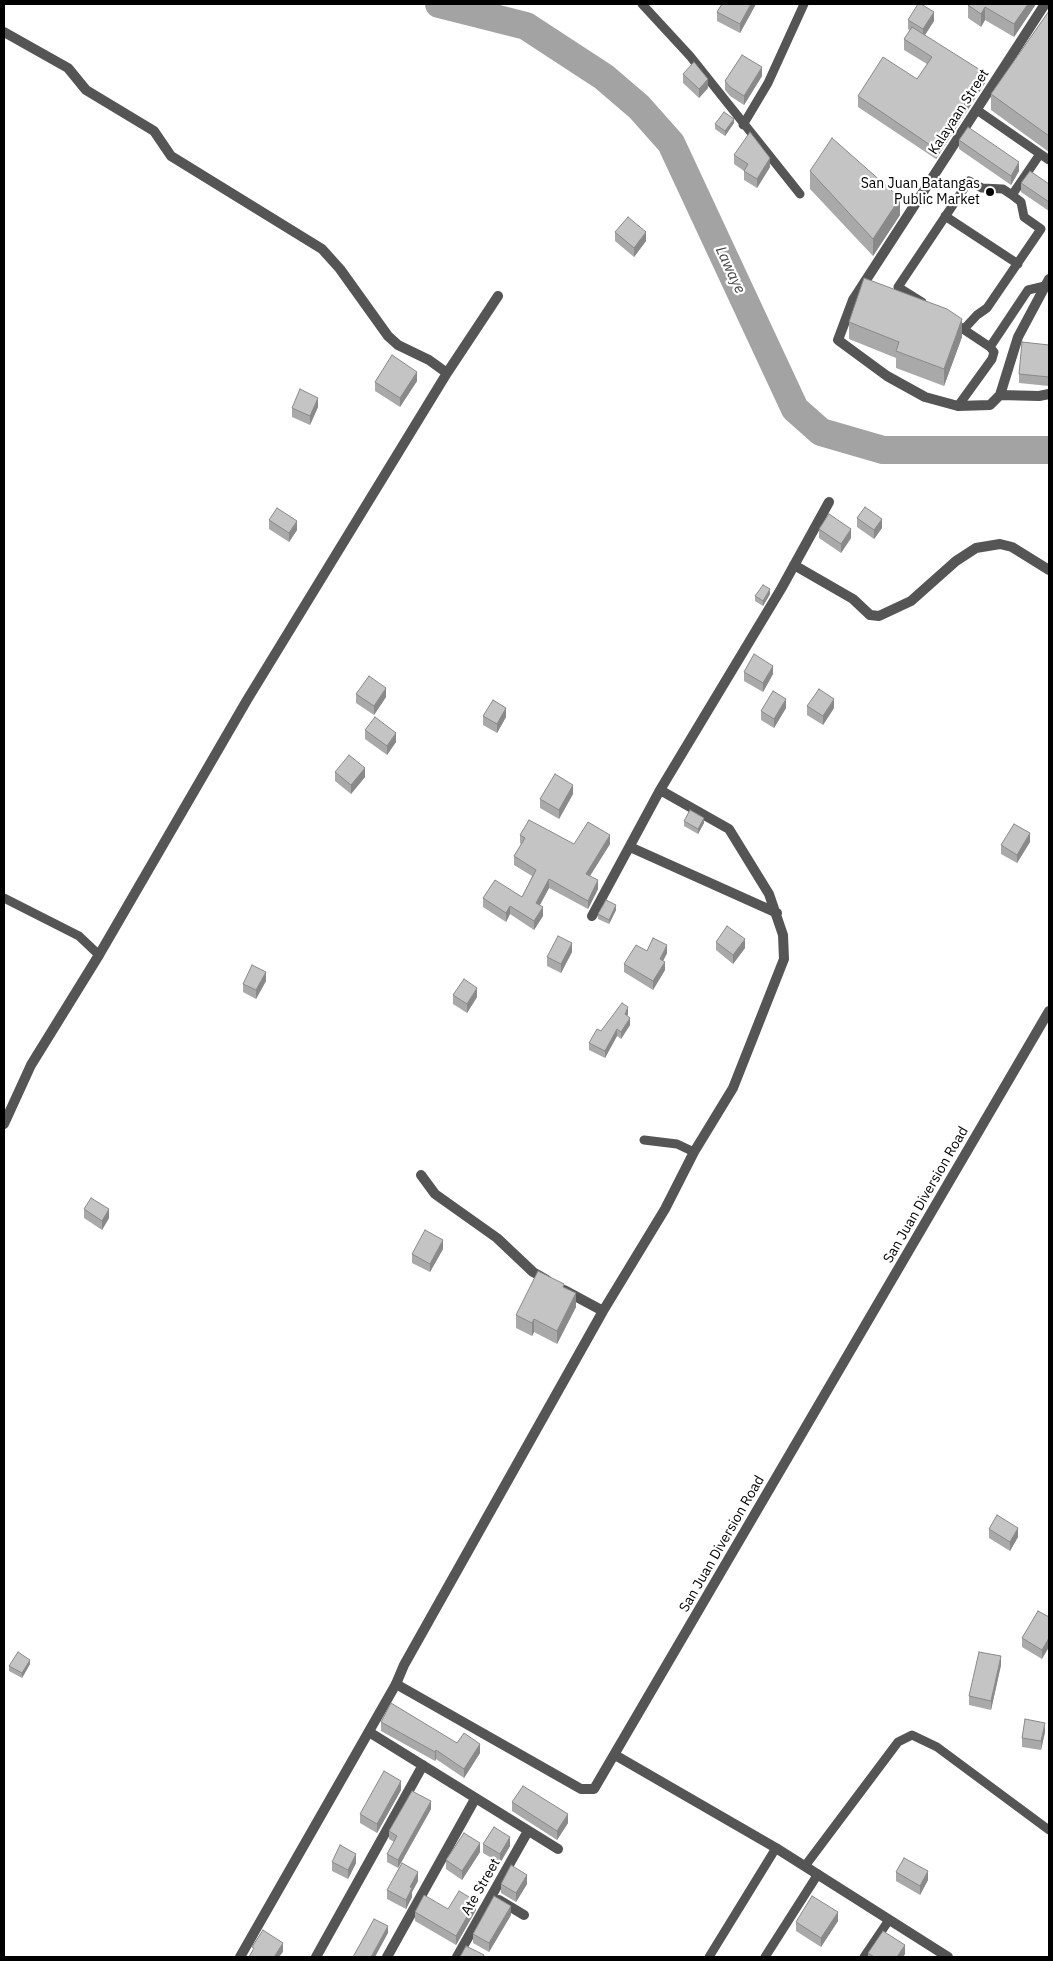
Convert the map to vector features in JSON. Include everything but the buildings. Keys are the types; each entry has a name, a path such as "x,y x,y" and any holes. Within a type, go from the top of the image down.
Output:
{"street":[{"name":"Kalayaan Street","path":"958,406 925,397 887,376 838,340 853,300 1046,4"},
{"path":"4,32 68,68 86,90 154,131 171,156 322,250 340,269 388,336 398,345 428,360 447,373"},
{"path":"958,406 990,405 1000,395 1018,337 1047,283"},
{"path":"4,1124 31,1065 99,955 247,700 447,373 498,296"},
{"path":"1000,395 1039,396 1049,394"},
{"path":"592,916 660,790 794,565 829,502"},
{"path":"794,565 852,599 870,615 879,616 911,601 956,561 976,548 1000,544 1012,547 1049,570"},
{"path":"240,1957 396,1684 409,1656 603,1311 665,1209 694,1152 733,1088 784,959 783,935 777,913 760,875 729,829 660,790"},
{"path":"630,846 777,913"},
{"name":"San Juan Diversion Road","path":"396,1684 581,1789 594,1789 1049,1011"},
{"path":"421,1174 436,1194 497,1238 533,1272 603,1311"},
{"path":"369,1732 558,1849"},
{"path":"615,1755 776,1848 948,1957"},
{"path":"316,1957 423,1765"},
{"path":"387,1957 476,1799"},
{"name":"Ate Street","path":"457,1957 467,1947 492,1896 528,1831"},
{"path":"492,1896 524,1915"}],"lane":[{"path":"642,4 690,56 743,125 800,194"},
{"path":"743,125 768,83 804,4"},
{"path":"977,110 1049,160"},
{"path":"1012,195 1040,154"},
{"path":"931,308 898,287 969,180 982,188 1003,189 1021,202 1024,218 1041,229 987,308 977,315 964,329"},
{"path":"946,216 1018,264"},
{"path":"990,347 1028,290 1047,283"},
{"path":"948,319 990,347 994,352 992,359 958,406"},
{"path":"4,898 79,936 99,955"},
{"path":"644,1140 677,1144 694,1152"},
{"path":"804,1866 898,1742 912,1735 937,1747 1049,1830"},
{"path":"710,1957 776,1848"},
{"path":"766,1957 818,1874"},
{"path":"864,1957 889,1920"}],"waterway":[{"name":"Lawaye","path":"439,4 526,26 604,77 639,107 671,143 795,409 821,432 883,450 1049,450"}],"place":[{"name":"San Juan Batangas Public Market","path":"990,192"}]}
